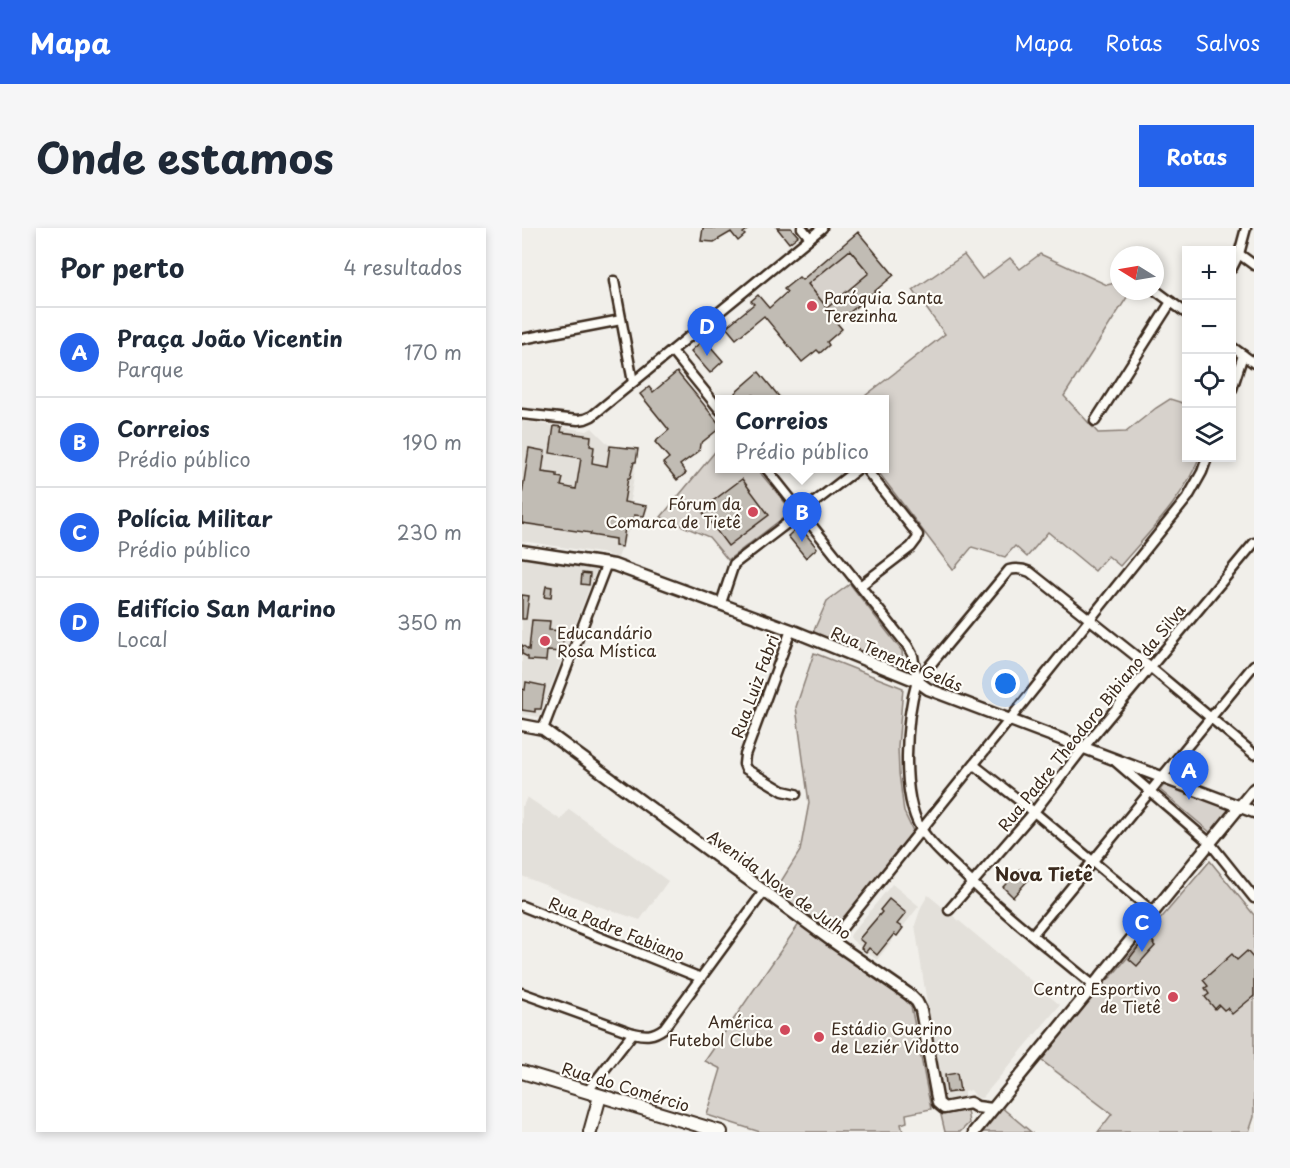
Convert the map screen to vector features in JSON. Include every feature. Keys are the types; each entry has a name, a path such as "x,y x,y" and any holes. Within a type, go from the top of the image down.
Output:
{"main road":[{"name":"Rua do Comércio","path":"522,1072 721,1132"},
{"path":"594,1130 600,1096"}],"street":[{"path":"802,228 810,238"},
{"path":"522,414 578,420 592,416 822,228"},
{"path":"1236,260 1246,228"},
{"path":"1239,254 1254,266"},
{"path":"614,281 633,382"},
{"path":"1164,297 1182,310"},
{"path":"1095,421 1171,302"},
{"path":"522,339 621,320"},
{"path":"1236,349 1254,363"},
{"path":"672,351 715,404"},
{"path":"1236,377 1243,355"},
{"path":"832,941 1188,497 1206,462"},
{"path":"770,473 907,645 913,656 917,681"},
{"path":"721,603 734,564 853,473"},
{"path":"860,586 911,547 918,535 869,473"},
{"name":"Rua Padre Theodoro Bibiano da Silva","path":"949,910 1034,812 1084,747 1254,543"},
{"name":"Rua Tenente Gelás","path":"522,551 607,563 721,603 917,681 928,689 1254,812"},
{"path":"522,725 543,729 607,563"},
{"path":"1094,986 971,883 921,830 915,815 907,773 912,696 917,681 1009,570 1016,568 1030,572 1254,754"},
{"name":"Rua Luiz Fabri","path":"791,630 745,755 744,764 746,770 783,791 796,794"},
{"path":"1033,934 1254,664"},
{"name":"Avenida Nove de Julho","path":"543,729 832,941 910,995 921,1010 938,1103 944,1108 974,1105"},
{"path":"1112,758 1210,843 1254,898"},
{"path":"974,765 1153,912"},
{"path":"974,1132 1254,789"},
{"path":"522,993 633,1034 654,1035 664,1028 765,891"},
{"name":"Rua Padre Fabiano","path":"522,906 701,978"},
{"path":"587,1092 633,1034"},
{"path":"974,1105 992,1108"},
{"path":"974,1105 985,1118"}],"shaded area":[{"path":"850,250 869,273 827,308 808,284"},
{"path":"1040,254 1107,285 1110,284 1110,300 1125,300 1064,396 1098,433 1126,432 1170,399 1182,403 1182,462 1197,462 1175,501 1120,566 1108,556 1095,571 1048,532 1027,557 1015,546 1005,557 972,547 953,570 879,473 889,473 889,395 866,395 945,334 913,290 964,255 982,279 1010,258 1020,269"},
{"path":"522,421 587,431 592,428 610,446 638,449 630,502 647,506 644,516 634,515 618,558 601,553 522,541"},
{"path":"715,452 715,473 760,473 792,511 728,560 709,537 661,517"},
{"name":"Educandário Rosa Mística","path":"522,558 597,568 539,717 522,714"},
{"path":"850,584 902,651 903,662 899,670 811,637 827,601"},
{"path":"814,653 903,688 898,747 899,773 904,812 913,831 831,933 775,891 800,851 809,803 796,707"},
{"path":"1165,784 1231,809 1211,833 1160,790"},
{"path":"527,797 561,820 569,809 668,881 640,920 522,876 522,806"},
{"name":"Centro Esportivo de Tietê","path":"1210,861 1254,915 1254,1117 1249,1132 1098,1132 1112,1114 1041,1060 1099,986 1111,977"},
{"path":"892,884 919,906 877,960 850,937"},
{"path":"928,895 1060,1005 982,1098 975,1096 971,1090 964,1092 964,1099 942,1102 915,925"},
{"name":"Estádio Guerino de Leziér Vidotto","path":"799,924 911,1006 931,1109 906,1114 907,1122 901,1124 903,1132 760,1132 707,1115 721,1069 705,1061"},
{"path":"1001,1107 1031,1132 980,1132"},
{"path":"967,1110 969,1123 960,1132 945,1132 941,1115"}],"building":[{"path":"703,228 750,228 738,241 731,232 714,242 701,241"},
{"path":"777,228 791,228 798,236 789,243"},
{"path":"858,232 894,275 837,323 842,329 827,342 829,345 820,353 817,350 802,362 764,316 736,339 726,327 754,304 751,301 758,295 769,308 787,292 784,289 799,277 802,280","holes":["850,250 869,273 827,308 808,284"]},
{"path":"704,339 723,361 710,373 691,351"},
{"path":"677,372 715,419 715,432 700,444 699,451 680,465 686,473 677,480 663,463 669,458 655,442 669,430 640,394 649,387 653,392"},
{"path":"759,372 778,395 736,395 735,393"},
{"path":"554,426 562,427 561,432 591,436 590,446 594,447 592,463 607,466 610,446 638,449 636,462 628,478 624,502 647,506 644,516 634,515 629,529 625,528 622,547 615,546 615,539 590,535 591,533 522,523 522,495 529,448 545,451 542,472 557,474 557,477 563,478 561,486 576,489 581,458 550,453"},
{"name":"Fórum da Comarca de Tietê","path":"742,479 769,515 728,546 701,510"},
{"path":"799,526 817,548 806,558 788,536"},
{"path":"582,573 590,574 589,585 581,584"},
{"path":"546,586 552,587 551,598 544,597"},
{"path":"522,595 529,596 526,619 522,619"},
{"path":"532,620 550,621 549,630 564,631 562,652 547,651 546,661 528,660 528,657 522,654 522,645 529,650"},
{"path":"526,682 545,686 541,709 535,709 535,712 522,710 522,689 525,690"},
{"path":"1020,869 1030,878 1013,897 1003,887"},
{"path":"889,899 906,913 897,924 903,928 897,936 894,934 877,955 869,948 866,952 861,948 864,943 859,939 882,912 880,910"},
{"path":"1149,933 1155,938 1152,941 1155,946 1137,966 1129,959"},
{"path":"1247,951 1254,959 1254,996 1232,1014 1227,1008 1224,1010 1219,1005 1215,1009 1205,997 1209,994 1205,988 1208,986 1203,980 1232,954 1237,960"},
{"path":"957,1073 960,1091 947,1093 945,1075"}],"place":[{"name":"Paróquia Santa Terezinha","path":"812,306"},
{"name":"Edifício San Marino","path":"707,356"},
{"name":"Fórum da Comarca de Tietê","path":"753,512"},
{"name":"Correios","path":"802,542"},
{"name":"Educandário Rosa Mística","path":"545,641"},
{"name":"Praça João Vicentin","path":"1189,800"},
{"name":"Polícia Militar","path":"1142,952"},
{"name":"Centro Esportivo de Tietê","path":"1173,997"},
{"name":"América Futebol Clube","path":"785,1030"},
{"name":"Estádio Guerino de Leziér Vidotto","path":"819,1037"}],"district":[{"name":"Nova Tietê","path":"1044,873"}]}
